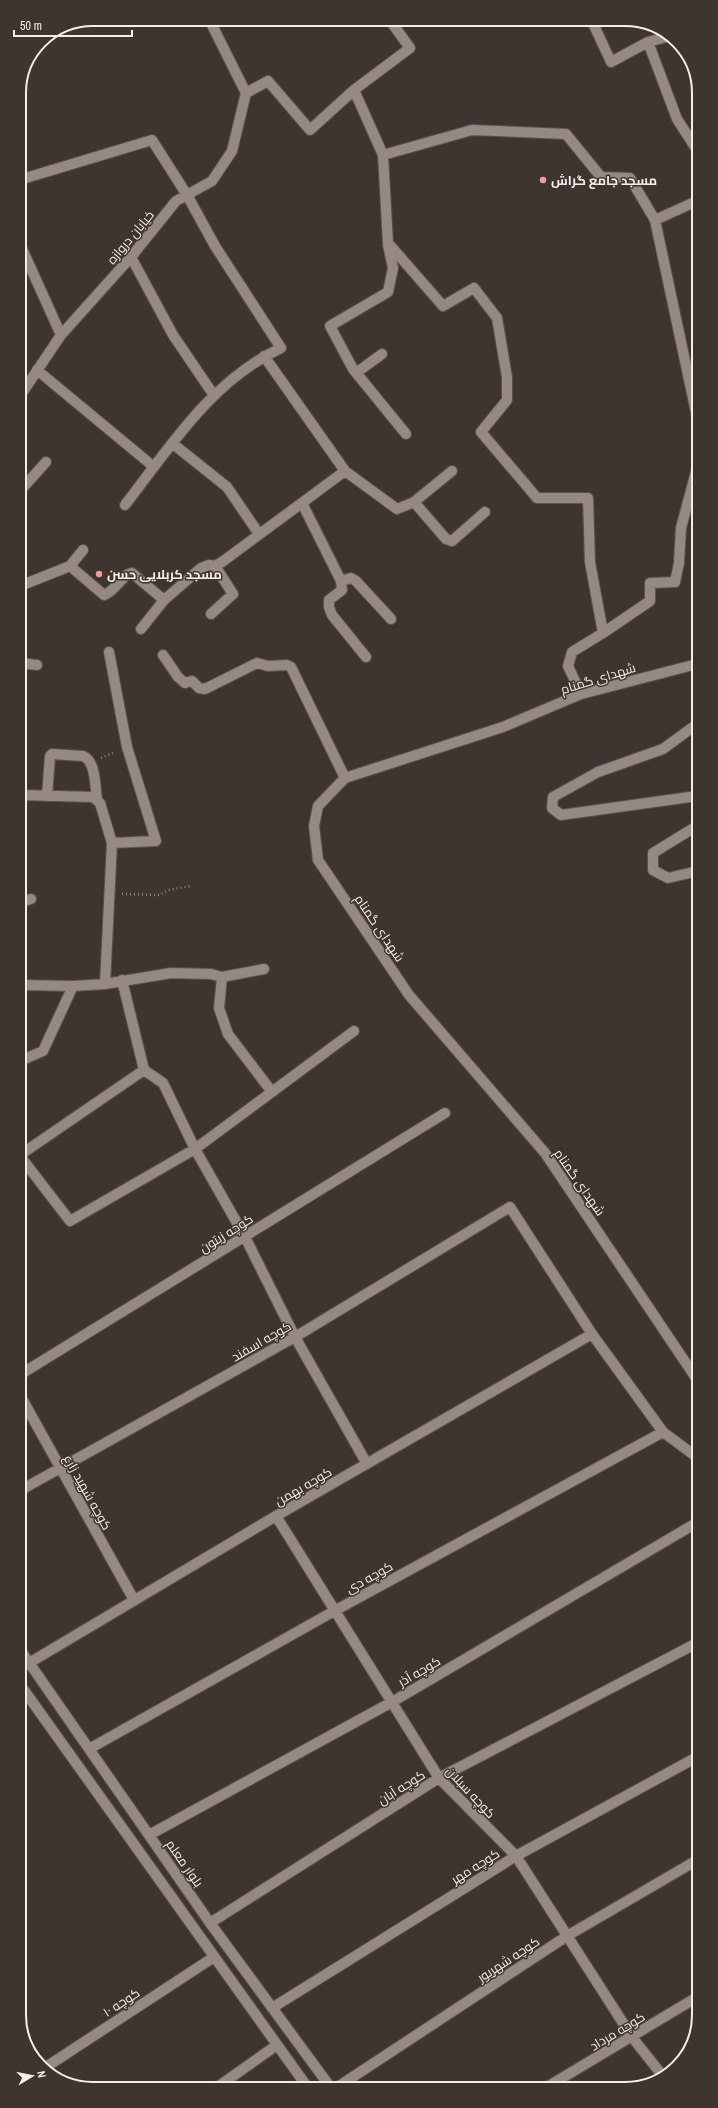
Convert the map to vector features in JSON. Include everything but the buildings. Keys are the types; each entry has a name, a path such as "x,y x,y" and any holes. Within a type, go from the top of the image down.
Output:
{"street":[{"path":"212,26 246,93 268,81 310,130 354,90 410,48 394,26"},
{"path":"594,26 611,62 648,42 663,38"},
{"path":"648,42 677,119 692,142"},
{"path":"354,90 383,155 388,243 393,268 388,292 330,326 356,373 406,434"},
{"name":"خیابان دروازه","path":"26,387 61,335 132,257 176,201 212,181 232,151 246,93"},
{"path":"383,155 472,130 566,134 601,177 630,178 655,220 692,394"},
{"path":"26,178 152,140 187,195 215,246 281,348 264,356 213,394 172,443 125,505"},
{"path":"655,220 692,204"},
{"path":"388,243 444,306 474,288 497,318 507,377 507,400 481,432 537,498 588,498 590,562 603,634"},
{"path":"132,257 173,334 213,394"},
{"path":"26,258 61,335"},
{"path":"356,373 382,354"},
{"path":"264,356 346,471 397,509 414,502 452,471"},
{"path":"37,370 154,467"},
{"path":"172,443 227,487 259,534"},
{"path":"26,484 46,462"},
{"path":"141,629 164,600 201,568 209,565 215,566 346,471"},
{"path":"581,694 568,666 572,652 603,634 650,601 650,583 675,582 681,528 692,487"},
{"path":"414,502 446,539 452,541 485,512"},
{"path":"302,503 342,581 342,590 329,600 329,607 332,615 366,657"},
{"path":"26,584 70,566 82,550"},
{"path":"70,566 104,595 114,589 128,573 132,573 164,600"},
{"path":"211,614 234,594 215,566"},
{"path":"342,581 351,578 356,581 391,619"},
{"path":"109,652 127,747 156,841 112,842"},
{"path":"163,655 178,677 185,682 192,681 199,688 206,689 257,663 268,666 287,665 291,667 345,778"},
{"path":"26,664 37,665"},
{"name":"شهدای گمنام","path":"692,665 581,694 503,727 345,778 318,806 314,826 318,860 410,995 545,1153 692,1372"},
{"path":"692,728 663,749 598,772 574,784 553,797 552,808 560,815 692,797"},
{"path":"47,796 48,758 52,754 88,757 91,763 97,799 100,803 112,842 105,984"},
{"path":"26,796 97,799"},
{"path":"692,830 653,853 653,870 668,878 692,872"},
{"path":"26,900 31,899"},
{"path":"26,985 73,986 105,984 171,973 211,974 222,977 264,969"},
{"path":"222,977 219,1008 228,1034 272,1092"},
{"path":"122,980 144,1070 163,1083 195,1149 245,1237 295,1337 367,1464"},
{"path":"26,1059 43,1052 73,986"},
{"path":"26,1163 70,1221 195,1149 354,1031"},
{"path":"26,1151 144,1070"},
{"name":"کوچه زیتون","path":"26,1371 445,1113"},
{"name":"کوچه اسفند","path":"26,1487 295,1337 510,1207 592,1334"},
{"path":"592,1334 663,1432 692,1454"},
{"name":"کوچه بهمن","path":"29,1663 276,1516 592,1334"},
{"name":"کوچه شهید زارع","path":"26,1406 134,1600"},
{"name":"کوچه دی","path":"89,1749 336,1610 663,1432"},
{"name":"کوچه سبلان","path":"276,1516 336,1610 439,1778 516,1856 632,2037 660,2072"},
{"name":"کوچه آذر","path":"150,1835 392,1702 692,1526"},
{"name":"کوچه آبان","path":"210,1923 439,1778 692,1645"},
{"name":"بلوار معلم","path":"26,1658 210,1923 327,2082"},
{"path":"26,1693 304,2082"},
{"name":"کوچه مهر","path":"272,2008 516,1856 692,1760"},
{"name":"کوچه شهریور","path":"345,2082 567,1936 692,1863"},
{"name":"کوچه ۱۰","path":"52,2063 214,1957"},
{"name":"کوچه مرداد","path":"556,2082 692,2000"},
{"path":"225,2082 277,2045"}],"path":[{"path":"91,763 127,747"},
{"path":"109,893 159,895 168,890 191,886"}],"place":[{"name":"مسجد جامع گراش","path":"543,180"},
{"name":"مسجد کربلایی حسن","path":"99,574"}]}
